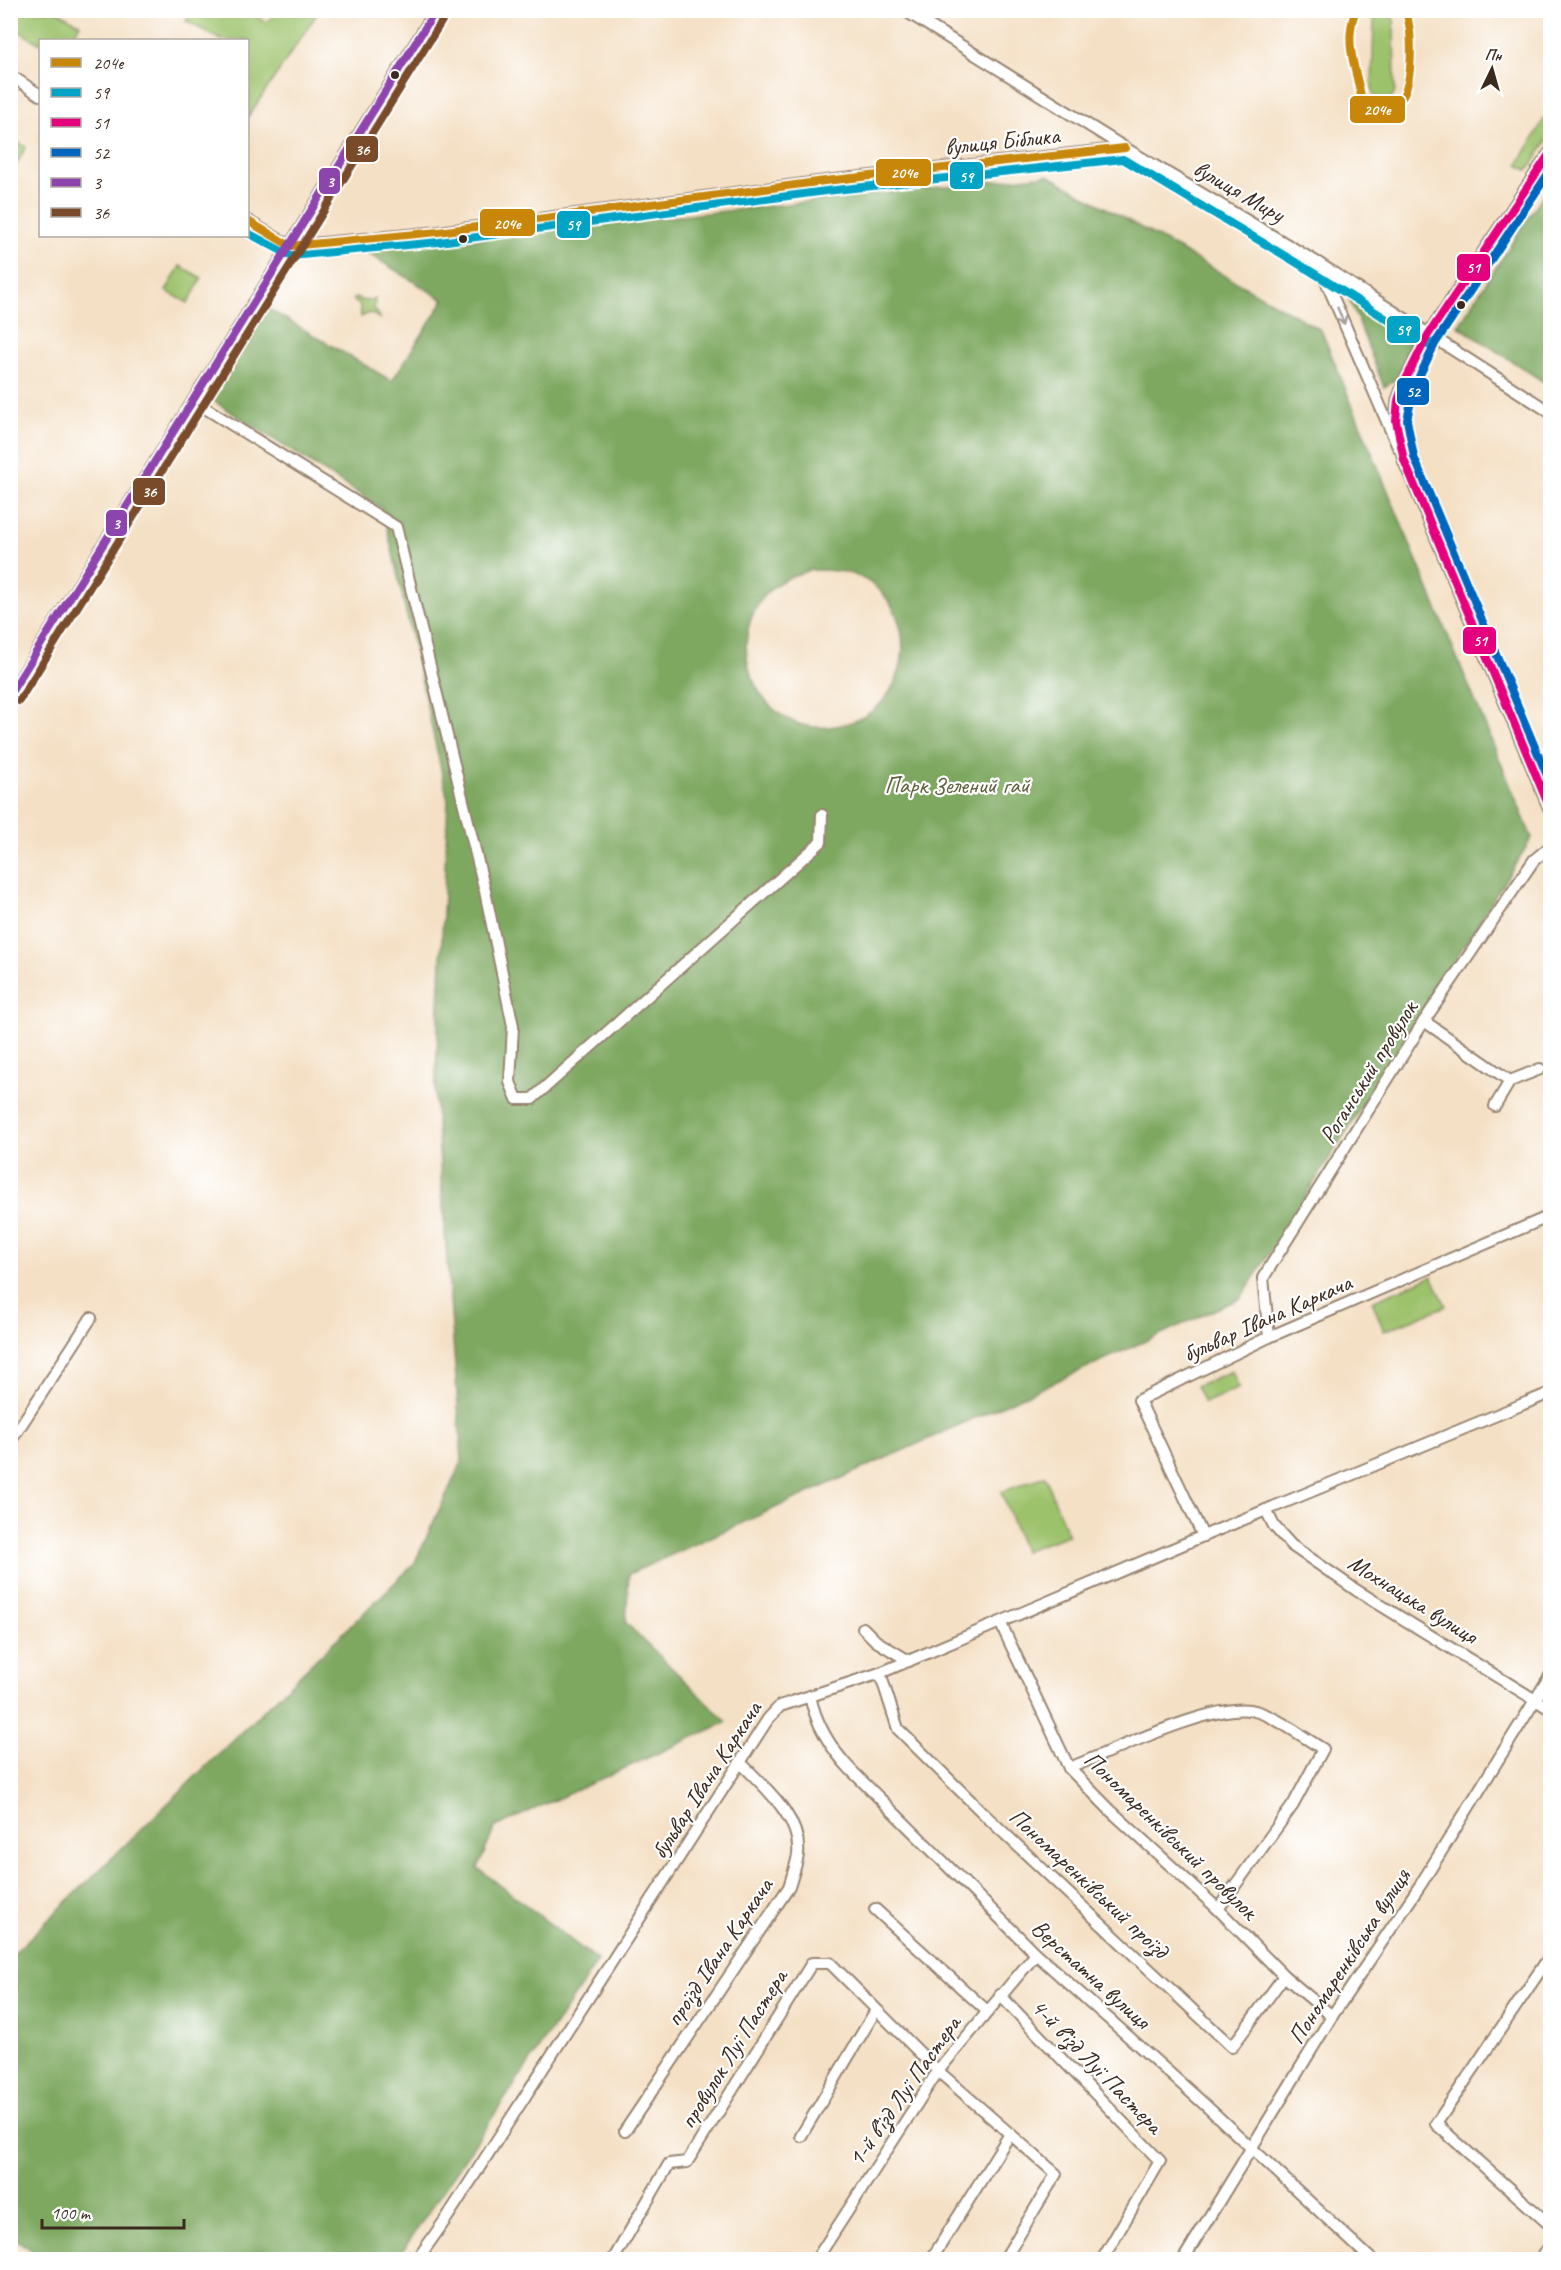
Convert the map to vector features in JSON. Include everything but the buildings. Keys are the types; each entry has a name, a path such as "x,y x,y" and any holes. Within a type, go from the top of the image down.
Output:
{"main road":[{"path":"1551,153 1428,335 1398,400 1396,421 1404,460 1551,809"}],"street":[{"path":"10,695 436,10"},
{"name":"вулиця Миру","path":"904,10 1125,148 1318,263 1551,412"},
{"path":"10,75 39,94"},
{"name":"вулиця Біблика","path":"290,246 438,232 825,181 1125,148"},
{"path":"249,223 290,246"},
{"path":"1318,263 1404,460"},
{"path":"194,401 396,527 485,891 513,1026 510,1082 517,1099 532,1099 821,842 822,815"},
{"name":"Роганський провулок","path":"1269,1337 1263,1278 1424,1021 1534,860 1551,847"},
{"path":"1424,1021 1510,1081"},
{"path":"1496,1106 1510,1081 1540,1069"},
{"name":"бульвар Івана Каркача","path":"1203,1536 1139,1401 1269,1337 1551,1216"},
{"path":"10,1442 14,1425 91,1318"},
{"name":"бульвар Івана Каркача","path":"417,2259 448,2216 768,1719 780,1706 880,1673 1001,1624 1203,1536 1551,1393"},
{"name":"Мохнацька вулиця","path":"1266,1510 1274,1526 1291,1545 1356,1590 1551,1708"},
{"name":"Пономаренківський провулок","path":"1001,1624 1069,1768 1110,1810 1218,1909 1284,1976 1332,2016"},
{"path":"863,1628 876,1641 909,1661"},
{"name":"Пономаренківський проїзд","path":"880,1673 898,1729 986,1816 1232,2047 1284,1976"},
{"name":"Пономаренківська вулиця","path":"1183,2259 1332,2016 1421,1884 1551,1676"},
{"name":"Верстатна вулиця","path":"810,1696 812,1707 838,1756 1036,1954 1371,2259"},
{"path":"1069,1768 1220,1710 1252,1710 1285,1726 1323,1749 1293,1805 1218,1909"},
{"name":"проїзд Івана Каркача","path":"625,2131 789,1887 798,1854 794,1830 782,1806 741,1763"},
{"path":"875,1909 987,2011"},
{"name":"1-й в’їзд Луї Пастера","path":"816,2259 938,2071 1036,1954"},
{"path":"1551,1956 1436,2124 1551,2225"},
{"name":"провулок Луї Пастера","path":"614,2259 669,2164 687,2162 812,1963 830,1963 938,2071 1056,2174 1004,2259"},
{"name":"4-й в’їзд Луї Пастера","path":"1000,1995 1160,2161 1102,2259"},
{"path":"801,2136 876,2010"},
{"path":"931,2259 1010,2134"},
{"path":"1541,2259 1551,2245"}],"green space":[{"path":"22,11 57,11 80,24 72,39 39,39 39,43 12,27"},
{"path":"192,11 256,11 256,16 265,22 281,11 310,11 317,14 249,116 249,39 219,39 186,21"},
{"path":"1384,12 1392,16 1394,21 1395,91 1392,98 1387,101 1374,97 1372,90 1374,20"},
{"path":"1550,109 1550,136 1528,171 1518,165"},
{"path":"11,138 26,147 11,174"},
{"name":"Парк Зелений гай","path":"1048,175 1321,330 1532,838 1241,1298 629,1574 626,1623 727,1722 495,1827 478,1868 598,1961 397,2259 45,2259 11,2236 11,1956 414,1564 462,1461 435,1097 448,800 383,509 212,400 267,308 392,381 444,300 364,251","holes":["811,570 837,571 868,581 891,605 902,637 899,670 889,693 873,710 845,724 816,727 790,720 770,705 755,684 747,660 747,634 756,608 774,586 792,576"]},
{"path":"1550,184 1550,386 1458,326"},
{"path":"180,266 202,278 188,303 166,291"},
{"path":"356,297 363,301 375,299 374,308 381,319 370,313 361,317 360,306 353,300"},
{"path":"1349,298 1419,339 1396,379 1384,387"},
{"path":"1432,1276 1446,1306 1384,1331 1372,1301"},
{"path":"1232,1371 1239,1388 1204,1403 1196,1386"},
{"path":"1045,1476 1068,1535 1024,1551 1001,1492"}],"transit line":[{"name":"3","path":"10,694 436,10"},
{"name":"204е","path":"1356,10 1350,36 1364,112 1392,105 1400,100 1405,92 1411,56 1410,30 1405,10"},
{"name":"36","path":"19,701 445,16"},
{"name":"204е","path":"249,222 290,246 438,232 825,181 1125,148"},
{"name":"51","path":"1550,153 1428,335 1404,383 1398,400 1396,421 1404,460 1550,809"},
{"name":"59","path":"249,234 291,256 439,242 826,191 1123,159 1312,272 1428,345 1437,341 1550,171"},
{"name":"52","path":"1550,171 1437,340 1414,387 1407,420 1414,457 1550,783"}]}
